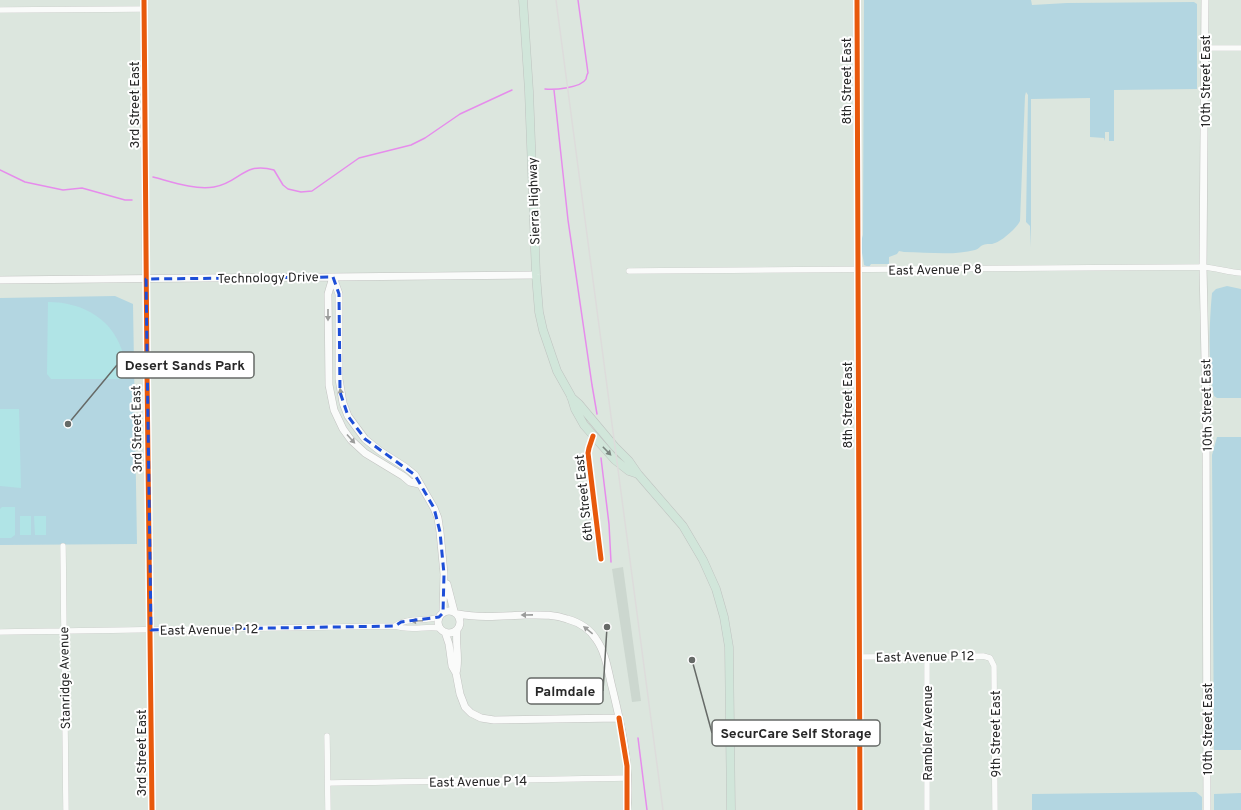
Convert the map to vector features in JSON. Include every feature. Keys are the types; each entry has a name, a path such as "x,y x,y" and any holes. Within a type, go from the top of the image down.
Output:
{"main road":[{"name":"Sierra Highway","path":"523,0 536,275 539,312 543,330 557,371 571,396 629,461 638,474 683,526 703,560 716,589 724,617 729,647 731,810"},
{"name":"Sierra Highway","path":"571,396 574,409 593,436 629,472 638,474"}],"street":[{"name":"3rd Street East","path":"144,0 148,533 151,630 152,810"},
{"name":"8th Street East","path":"857,0 860,810"},
{"name":"10th Street East","path":"1205,0 1203,267 1206,407 1207,810"},
{"path":"0,10 144,9"},
{"path":"1205,48 1241,48"},
{"name":"East Avenue P 8","path":"629,271 1203,267 1241,273"},
{"name":"Technology Drive","path":"0,280 536,275"},
{"path":"333,277 328,294 329,385 334,410 343,429 351,440 365,454 403,476 410,482 419,484"},
{"path":"333,277 339,294 340,392 348,416 365,439 380,452 406,467 415,475 438,518 444,574 441,615 438,623 449,644 452,666 456,673 460,694 465,707 471,713 482,718 494,720 619,718"},
{"name":"6th Street East","path":"593,436 588,448 588,453 601,559"},
{"name":"Stanridge Avenue","path":"63,546 66,810"},
{"path":"444,574 456,613 461,621 456,637 458,665 456,673"},
{"path":"441,615 450,611 474,617 557,616 575,621 587,628 596,639 603,652 619,718 626,751 628,778 627,810"},
{"name":"East Avenue P 12","path":"395,626 401,622 428,620 441,615"},
{"name":"East Avenue P 12","path":"0,632 395,626 401,628 428,627 443,630"},
{"path":"443,630 451,633 457,630"},
{"name":"Rambler Avenue","path":"927,656 928,810"},
{"name":"East Avenue P 12","path":"860,657 983,656 990,658"},
{"name":"9th Street East","path":"990,658 994,666 995,810"},
{"path":"327,736 328,810"},
{"name":"East Avenue P 14","path":"328,783 628,778"}],"highlighted area":[{"path":"333,277 339,294 340,392 348,416 365,439 415,475 434,508 440,532 444,574 443,613 439,617 401,622 395,626 151,630 146,279"}],"shaded area":[{"path":"864,0 1031,0 1032,5 1067,3 1194,2 1197,4 1197,89 1114,90 1114,141 1109,141 1109,132 1105,132 1105,141 1104,138 1090,137 1090,98 1031,99 1031,247 1030,226 1026,222 1028,95 1026,92 1020,221 1013,231 998,242 984,244 978,249 967,252 949,253 899,251 897,254 889,257 889,264 871,264 869,267 864,265 861,247 863,235"},
{"path":"1227,286 1241,289 1241,398 1217,398 1214,396 1212,384 1210,318 1212,293 1216,289"},
{"path":"115,296 133,304 137,544 0,545 0,298"},
{"path":"48,302 74,305 96,316 105,323 120,344 124,357 125,379 51,379 47,374"},
{"path":"0,409 19,409 21,488 0,486"},
{"path":"1217,437 1241,437 1241,750 1214,750 1212,455"},
{"path":"2,507 15,507 15,535 11,538 0,538 0,509"},
{"path":"20,516 31,516 31,535 20,535"},
{"path":"34,516 46,516 46,535 35,535"},
{"path":"623,567 641,701 632,702 612,569"},
{"path":"1196,792 1202,797 1202,810 1032,810 1032,794"},
{"path":"1241,793 1241,810 1214,810 1214,794"}],"waterway":[{"path":"545,89 561,89 579,84 586,79 588,73 578,0"},
{"path":"153,177 183,185 206,188 223,185 248,170 264,168 274,170 283,185 288,189 301,192 312,191 359,158 411,145 425,138 460,114 512,90"},
{"path":"554,90 568,220 597,414"},
{"path":"0,170 25,182 63,190 82,188 125,200 132,200"},
{"path":"601,458 609,524 611,562"},
{"path":"638,738 647,810"}],"railway":[{"path":"556,0 663,810"}],"cycle path":[{"path":"144,0 152,810"},
{"path":"857,0 860,810"},
{"path":"593,436 588,453 601,559"},
{"path":"619,718 627,766 627,810"}],"place":[{"name":"Desert Sands Park","path":"68,424"},
{"name":"Palmdale","path":"607,627"},
{"name":"SecurCare Self Storage","path":"692,660"}]}
